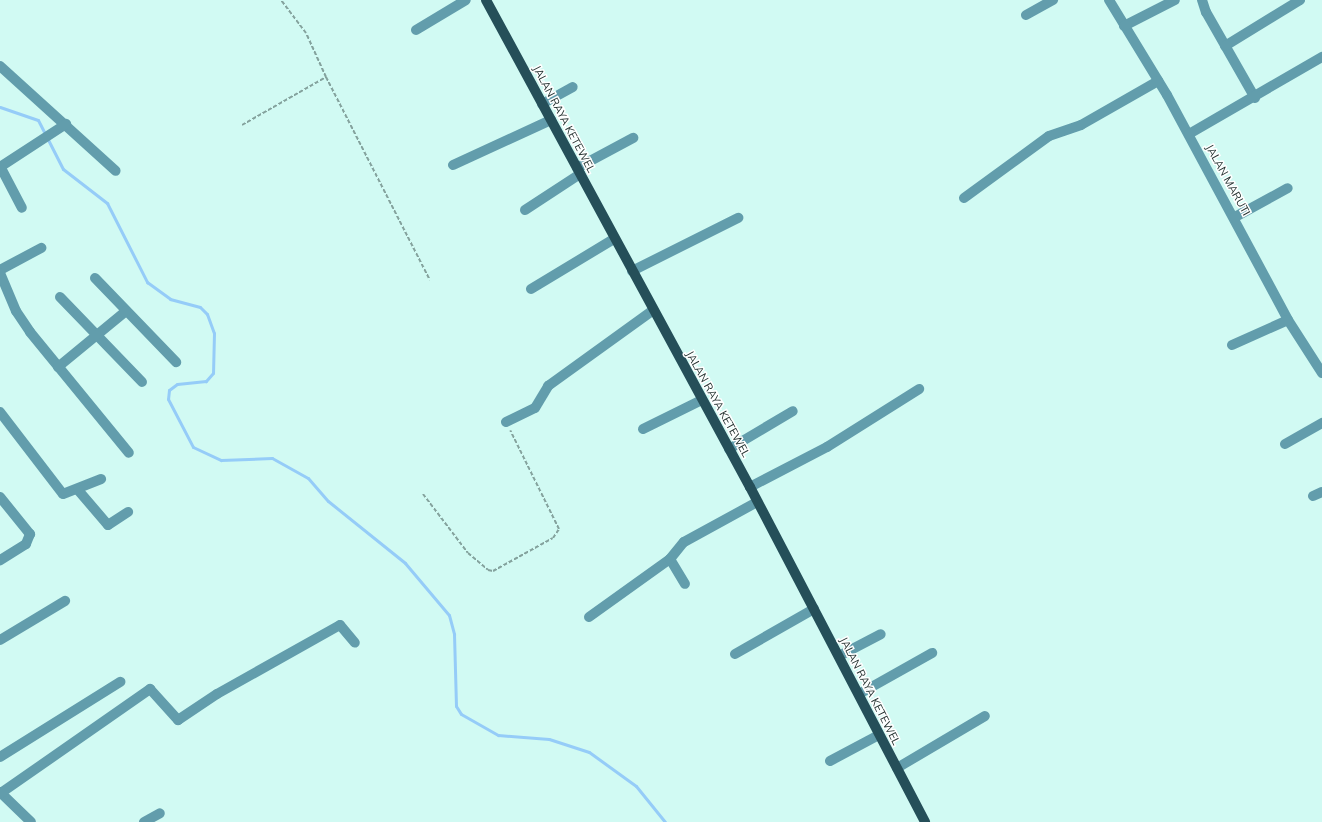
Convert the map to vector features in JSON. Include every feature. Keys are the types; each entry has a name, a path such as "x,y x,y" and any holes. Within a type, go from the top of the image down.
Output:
{"main road":[{"name":"JALAN RAYA KETEWEL","path":"486,0 652,311 750,487 925,822"}],"street":[{"path":"416,30 466,0"},
{"path":"1026,15 1053,0"},
{"name":"JALAN MARUTI","path":"1109,0 1189,134 1235,217 1288,320 1322,373"},
{"path":"1124,26 1175,0"},
{"path":"1202,0 1225,46 1255,98"},
{"path":"1225,46 1300,0"},
{"path":"1189,134 1255,98 1322,57"},
{"path":"0,66 66,124 116,171"},
{"path":"964,198 1049,136 1081,125 1158,81"},
{"path":"542,104 573,87"},
{"path":"453,166 551,120"},
{"path":"22,208 0,167 42,142 66,124"},
{"path":"525,210 578,171 633,138"},
{"path":"1235,217 1288,188"},
{"path":"632,272 738,218"},
{"path":"531,289 614,239"},
{"path":"41,248 0,271 16,311 58,367 129,453"},
{"path":"95,278 176,362"},
{"path":"60,297 142,382"},
{"path":"58,367 126,311"},
{"path":"506,422 535,408 548,386 652,311"},
{"path":"1232,345 1288,320"},
{"path":"750,487 827,447 919,389"},
{"path":"643,429 702,400"},
{"path":"729,449 793,411"},
{"path":"0,412 63,494 78,490 101,479"},
{"path":"1285,444 1322,423"},
{"path":"78,490 108,525 128,512"},
{"path":"589,617 670,559 684,542 757,502"},
{"path":"0,560 26,544 30,534 2,503"},
{"path":"670,559 685,584"},
{"path":"0,640 65,601"},
{"path":"735,654 814,609"},
{"path":"31,822 0,793 150,689 156,691 178,720 217,694 340,625 355,643"},
{"path":"839,656 881,634"},
{"path":"859,694 932,653"},
{"path":"0,757 120,682"},
{"path":"897,768 986,716"},
{"path":"830,761 879,735"},
{"path":"144,822 160,814"}],"path":[{"path":"281,0 306,33 326,77 430,280"},
{"path":"242,125 326,77"},
{"path":"423,494 468,552 488,570 493,572 556,536 559,529 540,485 506,422"}],"waterway":[{"path":"0,107 38,120 63,169 107,203 147,282 170,299 200,307 207,314 214,333 213,373 206,381 177,384 169,390 168,399 193,447 221,460 272,458 308,478 328,501 405,563 449,615 454,634 456,706 461,714 498,735 549,739 589,752 636,786 665,822"}]}
